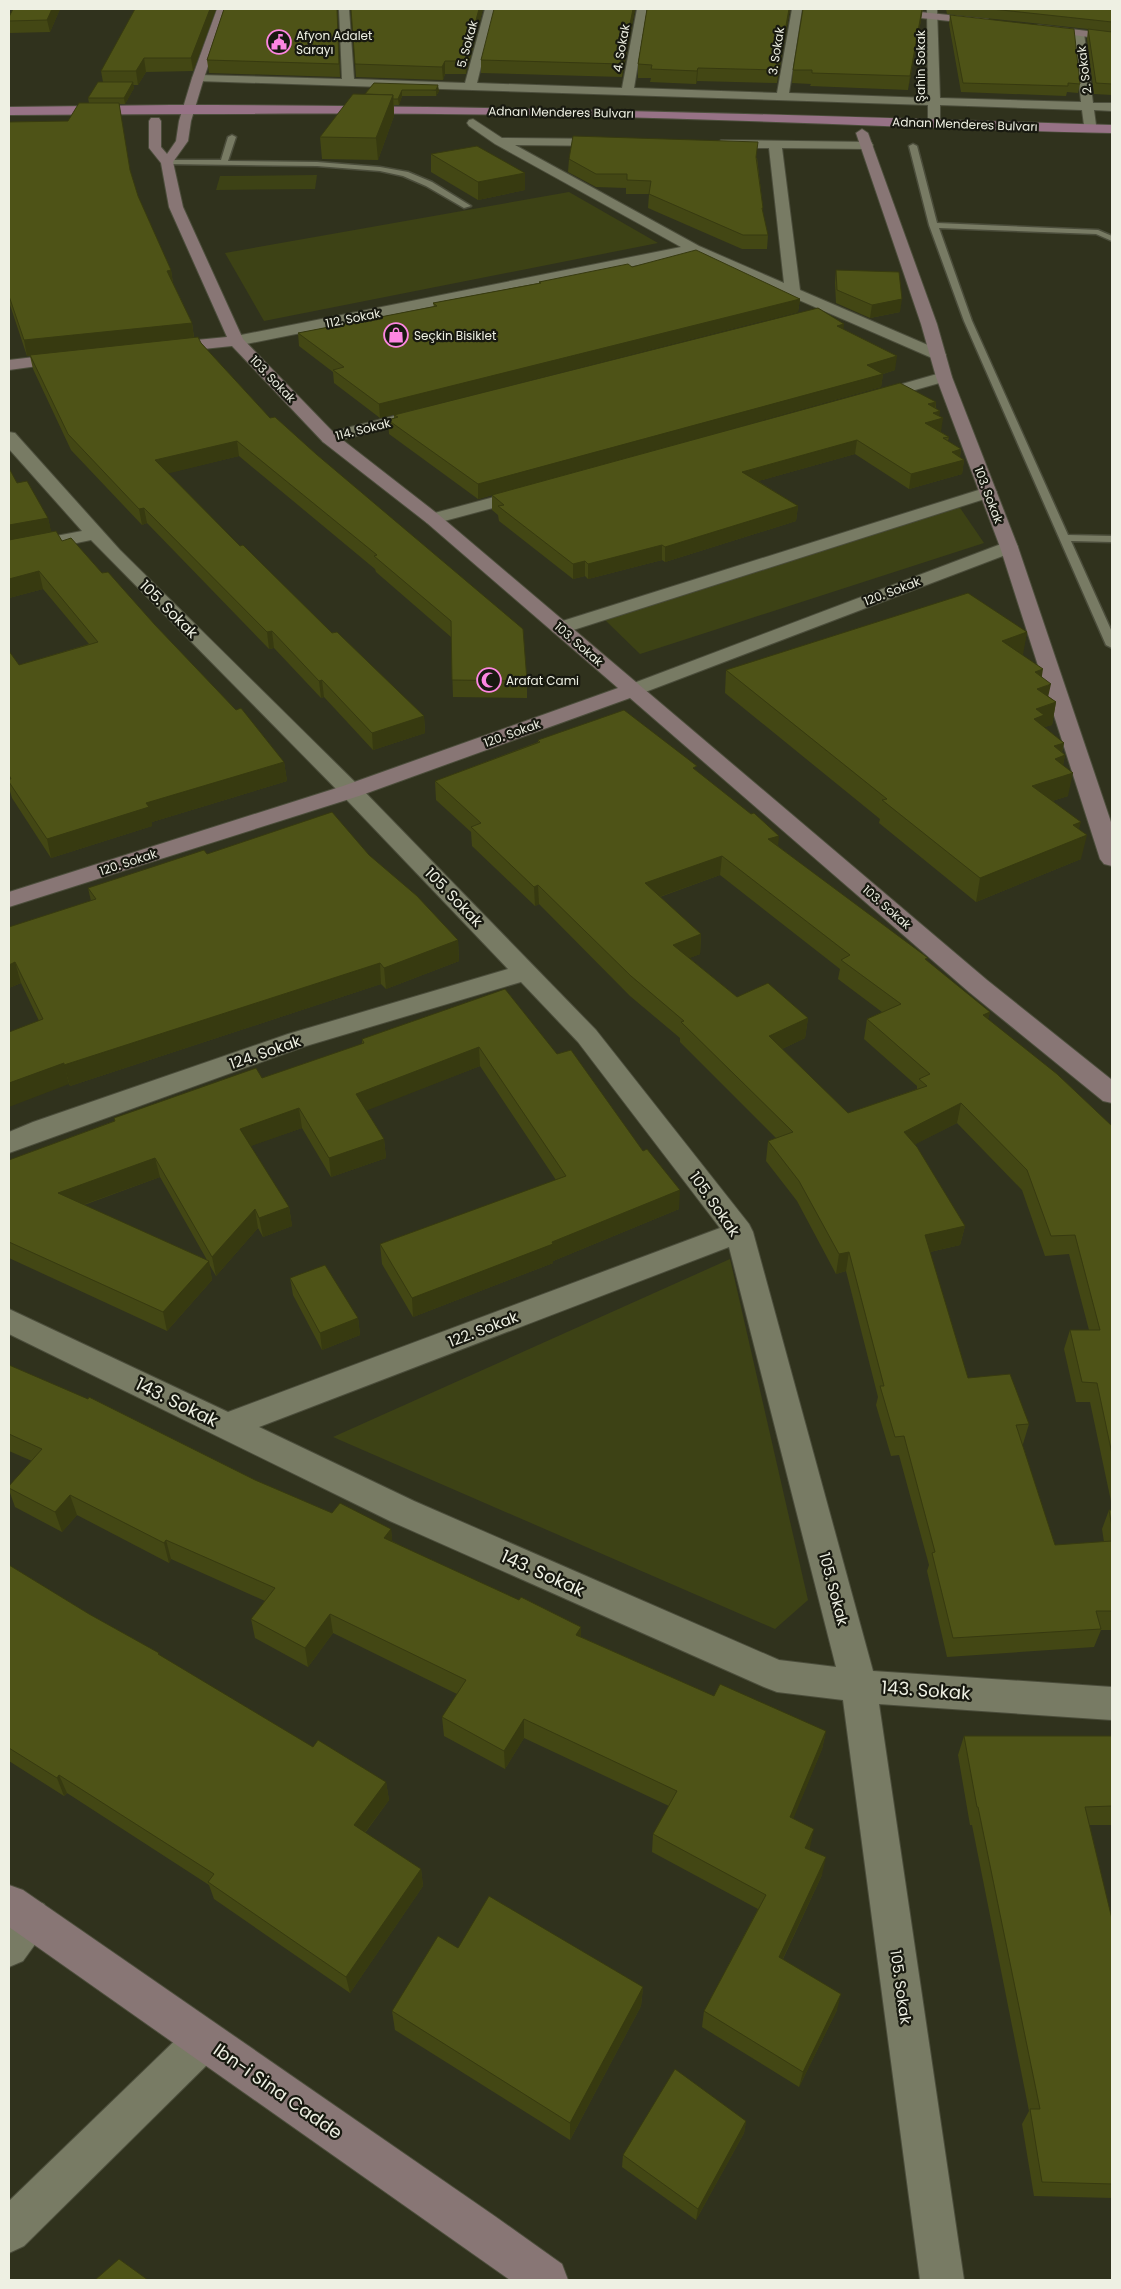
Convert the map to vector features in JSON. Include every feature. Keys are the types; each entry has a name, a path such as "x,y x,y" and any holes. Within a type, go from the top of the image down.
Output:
{"main road":[{"name":"Adnan Menderes Bulvarı","path":"9,111 190,108 661,114 1112,130"},
{"name":"Adnan Menderes Bulvarı","path":"9,121 271,120 693,128"},
{"path":"842,132 867,137"},
{"name":"Adnan Menderes Bulvarı","path":"911,140 1112,141"}],"street":[{"path":"167,162 182,141 185,121 198,78 211,46 222,9"},
{"path":"344,9 348,82"},
{"name":"5. Sokak","path":"470,87 490,9"},
{"name":"4. Sokak","path":"627,92 642,9"},
{"name":"3. Sokak","path":"782,97 797,9"},
{"path":"863,9 933,12 1002,24"},
{"name":"Şahin Sokak","path":"933,12 934,123"},
{"path":"1031,27 1112,37"},
{"name":"2. Sokak","path":"1079,33 1090,129"},
{"path":"198,78 1112,107"},
{"name":"103. Sokak","path":"155,121 155,148 167,162 176,207 236,341 329,438 433,519 978,986 1112,1094"},
{"path":"473,123 499,141 694,249 938,356"},
{"path":"706,144 774,144 867,137"},
{"name":"103. Sokak","path":"867,137 944,377 1009,547 1112,859"},
{"path":"499,141 617,142"},
{"path":"774,144 793,292"},
{"name":"112. Sokak","path":"147,350 236,341 694,249"},
{"path":"804,317 832,310"},
{"path":"9,364 88,356"},
{"path":"860,401 944,377"},
{"name":"114. Sokak","path":"329,438 443,408"},
{"name":"105. Sokak","path":"9,440 95,534 351,791 587,1036 739,1232 859,1686 942,2280"},
{"path":"433,519 547,488"},
{"path":"560,628 988,492"},
{"path":"9,551 95,534"},
{"name":"120. Sokak","path":"9,900 351,791 632,690 1009,547"},
{"name":"124. Sokak","path":"9,1144 52,1126 297,1040 526,972"},
{"name":"122. Sokak","path":"227,1426 739,1232"},
{"name":"143. Sokak","path":"9,1321 402,1511 777,1676 859,1686 1112,1703"},
{"name":"Ibn-i Sina Cadde","path":"16,1923 204,2040 481,2232 546,2280"},
{"path":"9,2232 204,2040"}],"lane":[{"path":"224,162 232,137"},
{"path":"911,140 933,225 968,320 1112,645"},
{"path":"167,162 317,164 380,169 405,174 429,184 467,206"},
{"path":"933,225 1098,232 1112,230"},
{"path":"1098,232 1112,239"},
{"path":"1066,538 1112,539"}],"green space":[{"path":"317,175 315,189 216,190 220,176"},
{"path":"569,192 658,243 264,321 225,253"},
{"path":"956,502 984,543 640,654 603,618"},
{"path":"730,1259 808,1600 775,1629 333,1437"}],"building":[{"path":"13,9 52,9 47,20 9,21"},
{"path":"135,9 210,9 191,58 144,58 136,71 101,71"},
{"name":"Afyon Adalet Sarayı","path":"224,9 337,9 339,64 207,60"},
{"path":"351,9 479,9 465,61 445,61 442,67 355,64"},
{"path":"494,9 633,9 622,64 481,60"},
{"path":"647,9 789,9 778,70 698,68 697,71 651,69 652,65 638,64"},
{"path":"803,9 922,9 910,76 812,73 812,70 793,70"},
{"path":"992,9 1112,9 1112,22"},
{"path":"950,15 1074,29 1080,84 1068,83 1068,86 963,83"},
{"path":"1088,29 1112,32 1112,84 1096,83"},
{"path":"98,82 133,82 124,98 88,98"},
{"path":"374,83 438,85 436,90 402,90 398,99 393,99 393,95 365,94"},
{"path":"353,94 393,95 376,138 320,137"},
{"path":"79,103 119,103 130,170 138,196 171,270 167,271 192,323 24,340 9,296 9,122 68,121"},
{"path":"573,136 758,142 756,157 762,208 768,235 743,235 649,194 651,181 627,180 627,174 596,174 569,159"},
{"path":"477,146 525,173 478,182 431,154"},
{"path":"696,250 800,299 379,404 333,370 344,367 298,333 437,306 433,303 541,283 539,282 628,264 632,267"},
{"path":"836,270 899,272 902,299 872,305 837,290"},
{"path":"818,308 844,324 837,326 897,356 867,365 883,374 478,484 388,420 398,417 394,415"},
{"path":"198,337 201,343 270,418 275,417 523,629 527,681 452,680 451,621 374,556 377,555 237,441 155,460 240,546 243,545 332,633 337,632 424,716 372,733 272,631 267,632 144,508 139,509 68,434 30,355"},
{"path":"900,383 936,402 928,404 940,411 933,413 943,418 925,423 949,437 943,438 961,449 952,452 964,460 911,474 857,440 742,472 798,506 665,547 662,545 588,564 585,561 573,564 498,506 504,505 492,495"},
{"path":"9,468 17,483 27,481 48,518 9,525"},
{"path":"56,531 62,541 71,538 102,573 108,572 155,625 236,710 241,708 284,762 146,803 149,807 47,839 9,782 9,779 11,779 9,775 9,651 19,665 98,642 39,571 9,579 9,540"},
{"path":"968,593 1027,632 1002,641 1043,669 1035,672 1051,684 1037,689 1056,702 1036,709 1044,715 1034,719 1064,743 1054,746 1065,755 1055,759 1073,773 1032,786 1081,822 1073,825 1087,835 980,878 882,800 887,799 726,670"},
{"path":"624,710 697,766 693,768 751,814 754,813 779,836 768,839 928,958 925,959 990,1012 983,1015 1057,1074 1112,1126 1112,1454 1097,1383 1082,1382 1070,1330 1100,1330 1075,1235 1051,1236 1027,1170 961,1103 904,1132 917,1147 965,1226 925,1235 968,1378 1010,1374 1029,1424 1016,1425 1055,1545 1112,1541 1112,1611 1096,1611 1101,1629 953,1638 932,1553 935,1552 904,1436 895,1437 880,1386 884,1386 849,1252 839,1254 799,1181 768,1141 793,1132 681,1022 684,1021 631,976 538,885 534,887 471,827 481,823 435,781 540,742 538,740","holes":["722,856 850,955 841,960 901,1004 867,1019 930,1074 919,1079 927,1086 848,1113 769,1036 808,1018 768,983 737,997 673,945 701,934 645,883"]},
{"path":"332,812 369,855 417,896 458,940 384,968 380,963 64,1065 64,1063 9,1083 9,1032 43,1019 15,962 9,965 9,927 96,899 88,888 204,850 207,854"},
{"path":"505,989 557,1054 571,1050 643,1151 647,1149 680,1190 552,1242 553,1244 412,1298 380,1244 566,1176 479,1047 356,1094 384,1139 329,1158 299,1108 240,1129 289,1207 259,1218 255,1209 212,1257 155,1158 58,1193 209,1261 163,1312 9,1242 9,1160 115,1121 114,1118 256,1068 262,1078 364,1043 362,1039"},
{"path":"325,1265 358,1318 320,1333 290,1278"},
{"path":"9,1365 88,1399 89,1397 255,1480 332,1513 340,1503 391,1529 384,1538 519,1600 521,1597 581,1627 576,1635 714,1696 720,1684 826,1731 790,1817 814,1829 805,1848 826,1857 779,1957 841,1994 803,2072 704,2011 766,1895 653,1834 677,1791 524,1719 504,1751 442,1717 466,1680 330,1614 305,1648 251,1619 275,1588 166,1540 164,1543 70,1495 55,1512 9,1488 42,1449 9,1434"},
{"path":"1109,1510 1112,1510 1112,1527"},
{"path":"9,1565 89,1614 159,1653 313,1747 318,1740 386,1782 354,1825 421,1869 346,1977 208,1882 214,1874 59,1775 57,1778 9,1748"},
{"path":"964,1736 1112,1736 1112,1806 1085,1807 1112,1919 1112,2184 1042,2182 1030,2109 1040,2109"},
{"path":"489,1896 643,1987 570,2123 392,2011 438,1936 458,1948"},
{"path":"675,2069 746,2121 698,2209 623,2155"},
{"path":"119,2259 148,2280 95,2280"}],"place":[{"name":"Afyon Adalet Sarayı","path":"279,42"},
{"name":"Seçkin Bisiklet","path":"396,335"},
{"name":"Arafat Cami","path":"489,680"}]}
